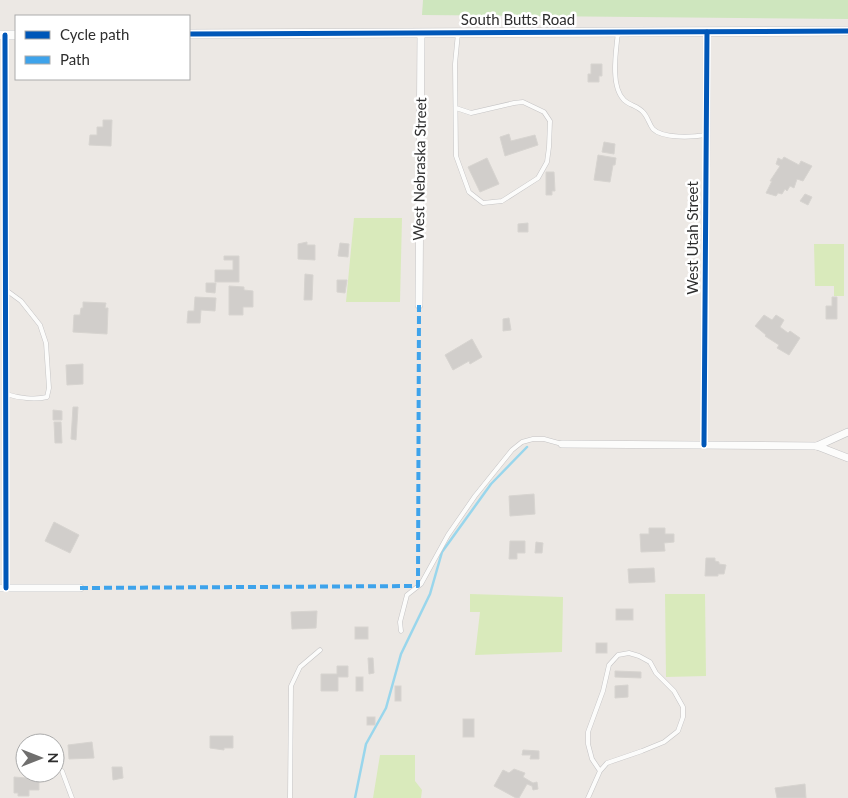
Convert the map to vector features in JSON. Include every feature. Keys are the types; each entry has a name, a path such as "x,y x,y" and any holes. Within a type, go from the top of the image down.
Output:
{"street":[{"name":"South Butts Road","path":"190,34 848,31"},
{"name":"West Utah Street","path":"704,445 707,32"},
{"name":"West Nebraska Street","path":"418,305 421,33"},
{"path":"3,35 5,290 3,313 6,394 3,588 80,588"},
{"path":"817,446 848,432"},
{"path":"562,444 817,446 848,458"}],"lane":[{"path":"618,32 616,77 618,92 625,102 642,110 653,128 659,133 691,138 706,135"},
{"path":"456,108 470,113 514,102 523,102 544,112 550,121 549,147 547,162 538,178 502,201 482,203 469,192 456,156 455,64 458,33"},
{"path":"5,290 21,301 40,325 46,343 49,388 47,397 42,398 15,397 6,394"},
{"path":"401,631 400,622 407,595 421,584 448,535 475,496 512,450 522,442 533,439 544,439 562,444"},
{"path":"290,798 291,686 300,667 320,650"},
{"path":"588,798 600,771 607,763 642,752 664,742 678,730 683,717 683,707 674,691 656,673 650,662 629,653 618,655 609,664 597,710 588,732 588,744 592,759 600,771"},
{"path":"65,779 72,798"}],"green space":[{"path":"423,0 848,0 848,19 422,15"},
{"path":"354,218 402,218 400,302 346,302"},
{"path":"814,244 844,244 844,296 834,296 834,286 815,286"},
{"path":"470,594 563,597 562,652 475,655 480,612 470,612"},
{"path":"665,594 705,594 706,676 666,677"},
{"path":"380,755 415,755 415,781 422,790 421,798 373,798"}],"building":[{"path":"591,64 602,64 602,76 599,76 599,82 588,82 588,74 591,74"},
{"path":"103,120 112,120 111,146 89,145 90,135 97,135 97,127 103,127"},
{"path":"509,134 511,141 535,135 538,145 505,156 500,137"},
{"path":"604,142 615,144 614,154 602,152"},
{"path":"598,155 616,158 610,182 594,180"},
{"path":"784,157 799,165 801,161 812,166 803,181 797,179 794,188 790,186 787,191 785,189 782,194 778,193 776,196 766,193 772,181 770,181 780,166 776,164 778,158 782,160"},
{"path":"487,158 499,184 480,192 468,167"},
{"path":"546,172 554,172 555,191 552,191 552,195 546,195"},
{"path":"805,194 812,197 808,205 800,201"},
{"path":"528,223 528,232 518,232 518,224"},
{"path":"307,242 307,245 315,245 315,260 298,259 298,244"},
{"path":"340,243 349,244 348,257 338,256"},
{"path":"224,256 239,256 239,282 215,282 215,270 233,270 233,260 224,260"},
{"path":"305,274 313,275 312,300 304,300"},
{"path":"337,280 347,280 345,293 337,292"},
{"path":"206,283 216,283 215,293 206,292"},
{"path":"229,286 244,287 244,290 253,291 253,307 243,307 243,315 229,315"},
{"path":"195,297 216,298 215,311 201,310 200,323 187,323 188,311 194,311"},
{"path":"832,297 837,297 837,319 826,319 826,306 832,306"},
{"path":"83,302 106,303 105,308 108,308 107,334 73,332 74,315 80,315"},
{"path":"764,315 772,320 776,315 784,320 780,327 800,338 789,355 777,348 779,345 765,336 755,326"},
{"path":"509,318 511,330 503,331 503,319"},
{"path":"472,339 482,357 470,364 469,361 453,370 445,355"},
{"path":"83,364 83,384 67,385 66,365"},
{"path":"73,407 78,407 76,440 71,439"},
{"path":"53,410 62,411 62,420 53,420"},
{"path":"54,422 61,422 62,443 55,443"},
{"path":"534,494 535,514 510,516 509,496"},
{"path":"54,522 79,535 70,553 45,541"},
{"path":"649,528 665,528 665,534 674,534 674,542 664,543 665,551 641,552 640,534 649,534"},
{"path":"510,541 525,541 525,553 517,553 517,559 509,559"},
{"path":"536,542 543,543 542,553 535,553"},
{"path":"706,558 715,558 715,561 719,562 719,564 726,565 724,574 705,576"},
{"path":"654,568 655,582 629,583 628,569"},
{"path":"616,609 633,609 633,620 616,620"},
{"path":"317,611 316,628 292,629 291,612"},
{"path":"355,627 368,627 368,639 355,639"},
{"path":"596,643 607,643 607,653 596,653"},
{"path":"368,658 373,658 374,673 369,674"},
{"path":"337,666 348,666 348,677 338,677 338,691 321,691 321,674 337,674"},
{"path":"615,671 641,672 641,678 615,677"},
{"path":"356,677 363,677 363,691 356,691"},
{"path":"628,685 628,697 615,698 615,686"},
{"path":"395,686 401,686 401,701 395,701"},
{"path":"367,717 375,717 375,725 367,725"},
{"path":"463,719 474,719 474,737 463,737"},
{"path":"210,736 233,736 233,748 224,748 224,750 210,748"},
{"path":"92,742 94,758 69,759 68,745"},
{"path":"523,750 539,751 539,759 530,759 531,755 522,755"},
{"path":"112,767 122,767 123,778 113,780"},
{"path":"514,769 525,773 523,777 533,783 537,782 538,789 533,790 532,786 527,784 519,798 516,798 494,786 503,770 509,773"},
{"path":"14,777 15,783 39,783 39,790 29,790 29,796 18,796 18,793 14,793"},
{"path":"805,784 806,798 777,798 775,788"}],"waterway":[{"path":"355,798 366,744 386,708 401,654 430,594 442,552 491,484 527,447"}],"marked path":[{"path":"80,588 418,586 419,305"}],"cycle path":[{"path":"190,34 848,31"},
{"path":"704,445 707,32"},
{"path":"5,35 6,588"}]}
